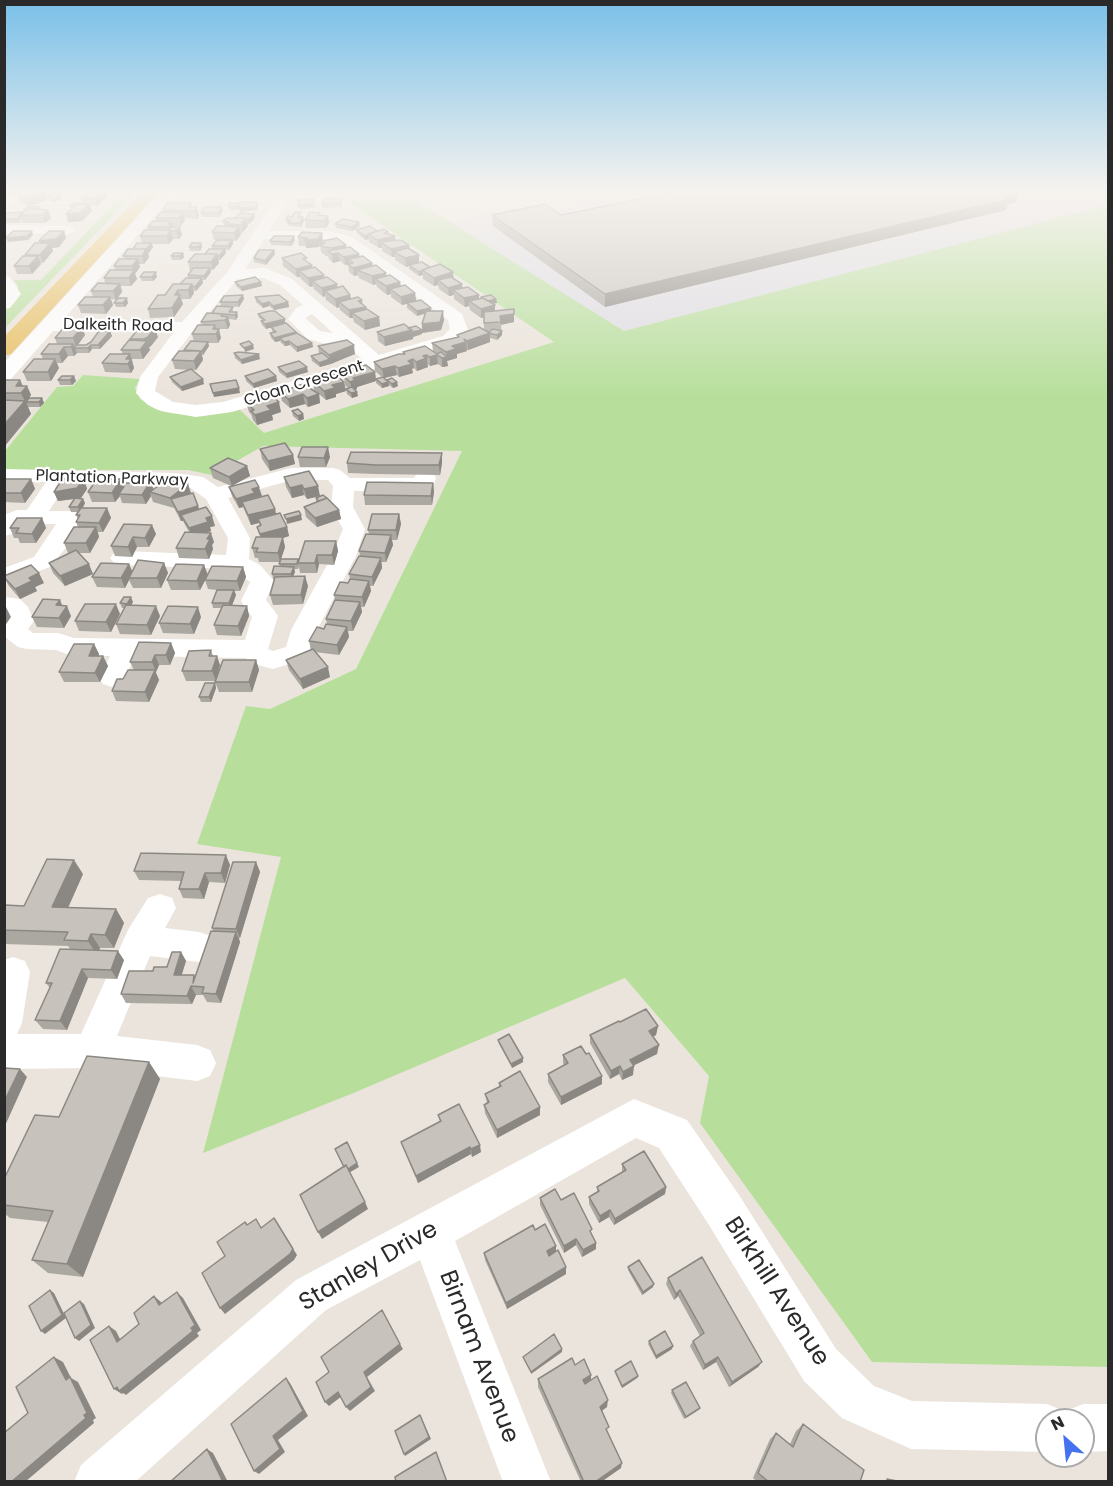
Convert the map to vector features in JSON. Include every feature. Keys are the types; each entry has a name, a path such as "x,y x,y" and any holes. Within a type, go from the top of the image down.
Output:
{"main road":[{"path":"4,350 93,258"}],"street":[{"path":"4,375 49,326 103,258"},
{"path":"187,327 234,274 244,258"},
{"name":"Cloan Crescent","path":"187,327 148,376 145,393 168,407 211,410 225,408 449,340 459,330 456,318 373,258"},
{"path":"234,274 265,273 286,282 313,307 302,312 296,319 314,335 327,339 346,336 376,362"},
{"path":"4,280 13,294 4,303"},
{"name":"Dalkeith Road","path":"49,326 187,327"},
{"name":"Plantation Parkway","path":"215,495 291,474 333,474 344,484"},
{"name":"Plantation Parkway","path":"4,476 175,479 195,482 215,495 238,538 237,562"},
{"path":"34,517 60,477"},
{"path":"122,558 237,562 252,570 262,581 253,601 265,616 255,649 260,657 273,660 297,653 304,630 344,556 354,529 342,507 344,484 424,485 425,478"},
{"path":"4,529 17,517 70,518 53,549 42,562 4,577"},
{"path":"4,604 11,605 19,613 21,621 13,630 27,641 58,642 72,647 255,649"},
{"path":"112,678 127,648"},
{"path":"93,1051 140,940 160,908"},
{"path":"140,940 199,946"},
{"path":"4,1023 13,972"},
{"path":"4,1052 93,1051 197,1063"},
{"name":"Stanley Drive","path":"98,1482 311,1295 430,1232 634,1118 673,1134"},
{"name":"Birkhill Avenue","path":"673,1134 724,1210 820,1365 858,1402 911,1425 1035,1428"},
{"name":"Birnam Avenue","path":"430,1232 527,1482"}],"shaded area":[{"path":"507,258 903,258 624,331"}],"green space":[{"path":"62,258 72,258 5,328 5,309 17,295 18,286 14,280 41,280"},
{"path":"431,258 508,258 624,331 903,258 1108,258 1108,1367 872,1362 700,1123 709,1076 625,978 351,1094 203,1153 281,857 197,844 246,706 270,709 356,669 462,451 263,446 212,475 188,470 5,470 5,451 57,387 73,386 83,375 140,379 135,388 140,399 155,409 170,413 192,415 240,410 264,433 554,342"}],"building":[{"path":"21,258 36,258 29,266 14,266"},
{"path":"191,258 214,258 211,262 188,262"},
{"path":"282,258 306,258 303,259 312,265 296,269"},
{"path":"366,258 372,263 353,268 348,264 353,263 349,259"},
{"path":"554,258 757,258 605,294"},
{"path":"119,259 138,259 132,266 114,266"},
{"path":"422,262 430,267 419,272 409,265"},
{"path":"440,264 453,272 434,278 422,270"},
{"path":"376,265 386,273 372,276 357,270"},
{"path":"315,267 324,275 308,278 299,271"},
{"path":"193,268 210,268 204,276 188,275"},
{"path":"110,270 134,270 129,278 104,278"},
{"path":"144,272 156,272 152,277 140,277"},
{"path":"390,275 400,282 386,286 375,279"},
{"path":"255,277 261,282 241,287 235,282"},
{"path":"327,277 337,284 322,288 312,281"},
{"path":"451,277 462,284 448,288 438,280"},
{"path":"186,278 202,278 195,287 192,284 180,284"},
{"path":"98,283 120,284 113,291 91,291"},
{"path":"173,284 192,284 188,290 178,290 175,295 180,295 172,308 148,309 158,295 165,295"},
{"path":"405,285 415,293 401,297 390,289"},
{"path":"343,286 350,295 335,299 325,291"},
{"path":"468,287 479,295 464,298 453,290"},
{"path":"243,295 238,302 220,302 224,296"},
{"path":"279,295 288,302 273,306 269,302 262,304 255,297"},
{"path":"491,295 496,299 488,301 481,297"},
{"path":"85,297 110,297 103,305 78,305"},
{"path":"358,297 362,300 358,301 366,307 349,310 339,302"},
{"path":"118,298 127,298 123,303 114,303"},
{"path":"483,298 495,305 481,309 469,301"},
{"path":"421,300 431,308 417,311 407,303"},
{"path":"217,306 233,307 229,312 237,312 235,315 212,313"},
{"path":"367,309 379,317 364,321 352,313"},
{"path":"514,309 514,314 500,316 501,322 484,323 484,312"},
{"path":"275,311 285,319 265,324 261,321 265,320 258,314"},
{"path":"426,311 443,311 440,322 422,324"},
{"path":"207,313 223,314 221,316 228,317 225,320 201,322"},
{"path":"286,323 296,332 274,338 270,333 276,332 271,327"},
{"path":"404,324 412,330 384,337 377,332"},
{"path":"198,325 215,325 213,329 219,329 216,334 192,334"},
{"path":"65,326 82,327 73,338 55,338"},
{"path":"416,326 422,330 412,332 408,328"},
{"path":"479,327 490,333 467,341 464,339 466,342 452,346 456,349 446,352 432,343 459,337 457,335"},
{"path":"139,328 155,328 144,339 130,339"},
{"path":"493,329 502,331 497,335 488,333"},
{"path":"99,331 110,331 98,345 75,348 76,345 86,345 91,342"},
{"path":"297,333 312,343 297,347 280,338"},
{"path":"129,340 147,341 140,350 121,350"},
{"path":"347,340 354,345 329,355 318,346"},
{"path":"191,341 208,342 202,351 184,350"},
{"path":"249,341 253,345 244,348 240,344"},
{"path":"49,344 73,344 71,347 64,347 59,354 41,354"},
{"path":"425,346 447,357 426,355 423,356 427,358 416,362 413,359 408,361 412,364 398,368 395,366 382,369 374,362 405,354 403,352"},
{"path":"179,351 201,351 194,361 172,360"},
{"path":"234,353 259,354 241,360"},
{"path":"322,353 330,359 319,363 311,356"},
{"path":"110,354 130,354 126,359 131,359 128,364 102,363"},
{"path":"34,359 55,359 48,372 23,372"},
{"path":"299,361 307,367 286,374 278,367"},
{"path":"366,365 375,372 353,378 355,380 350,382 344,376 348,375 344,371"},
{"path":"191,369 203,379 181,387 170,377"},
{"path":"268,369 276,376 253,384 245,376"},
{"path":"335,374 344,382 332,385 335,388 324,391 313,381"},
{"path":"62,376 74,376 70,380 58,380"},
{"path":"383,377 388,382 382,384 376,379"},
{"path":"392,378 397,382 392,384 387,380"},
{"path":"4,380 20,380 16,386 27,386 21,393 4,393"},
{"path":"236,380 239,388 213,393 210,384"},
{"path":"303,384 319,394 307,398 303,394 288,399 280,392"},
{"path":"352,387 357,392 351,393 346,389"},
{"path":"271,395 279,402 267,406 271,410 255,415 251,411 254,410 246,402"},
{"path":"29,398 42,398 39,402 26,402"},
{"path":"4,400 25,401 4,425"},
{"path":"298,409 303,414 298,416 292,411"},
{"path":"285,443 293,455 268,461 260,449"},
{"path":"302,447 328,447 324,458 298,457"},
{"path":"351,452 442,453 439,465 375,465 347,463"},
{"path":"228,458 247,466 229,477 210,468"},
{"path":"309,471 318,486 304,489 302,485 290,488 284,477"},
{"path":"31,479 21,493 4,493 4,480"},
{"path":"62,479 84,479 77,488 54,492"},
{"path":"104,479 121,479 112,493 88,492 95,482 102,482"},
{"path":"166,480 188,484 170,498 150,492"},
{"path":"255,480 259,487 252,489 255,493 236,499 229,487"},
{"path":"138,481 151,481 142,495 119,494 126,483 137,483"},
{"path":"367,482 433,483 431,496 364,495"},
{"path":"193,493 198,506 178,512 171,499"},
{"path":"268,495 275,509 248,515 242,502"},
{"path":"323,495 327,498 319,501 316,498"},
{"path":"75,498 83,499 78,507 69,507"},
{"path":"327,498 339,510 315,518 304,507"},
{"path":"206,507 212,516 206,518 208,522 189,528 181,515"},
{"path":"81,508 107,508 99,523 76,522 80,515 76,515"},
{"path":"299,511 301,515 286,519 284,515"},
{"path":"280,513 287,527 260,534 257,527 261,525 258,519"},
{"path":"372,514 399,514 396,530 368,530"},
{"path":"17,518 42,518 32,534 16,533 19,528 10,528"},
{"path":"124,524 152,525 145,538 133,537 128,547 111,546"},
{"path":"74,527 96,527 86,543 64,543"},
{"path":"185,532 211,533 205,549 176,548"},
{"path":"366,534 391,535 385,553 359,551"},
{"path":"256,537 283,537 278,553 256,552 258,548 252,548"},
{"path":"305,541 336,541 332,555 317,555 315,563 298,563"},
{"path":"76,550 89,564 60,576 49,563"},
{"path":"359,556 381,558 372,577 349,574"},
{"path":"281,559 298,559 297,564 279,564"},
{"path":"138,560 164,563 157,578 129,578"},
{"path":"101,563 129,564 121,578 92,577"},
{"path":"176,564 204,565 197,581 167,580"},
{"path":"31,565 39,573 29,578 32,581 15,589 4,577 4,576"},
{"path":"212,566 243,567 237,581 205,580"},
{"path":"274,566 294,567 291,574 272,574"},
{"path":"305,576 301,595 270,595 275,577"},
{"path":"350,579 369,581 362,597 334,595 340,582 348,583"},
{"path":"217,590 234,590 229,603 212,603"},
{"path":"124,597 131,597 127,604 120,603"},
{"path":"43,599 60,600 56,605 67,606 59,618 32,617"},
{"path":"335,600 360,602 351,621 326,619"},
{"path":"85,604 116,604 106,622 75,621"},
{"path":"126,605 156,606 147,625 116,624"},
{"path":"223,605 247,606 238,626 214,625"},
{"path":"168,606 198,607 190,624 159,623"},
{"path":"326,624 347,627 337,645 309,641 317,627 324,629"},
{"path":"139,642 171,643 166,655 155,655 152,662 130,662"},
{"path":"74,644 94,644 89,656 103,656 95,673 59,672"},
{"path":"313,649 328,667 300,679 286,660"},
{"path":"211,650 209,656 217,656 212,671 182,671 189,651"},
{"path":"223,660 256,660 249,682 215,682"},
{"path":"128,670 155,670 145,692 112,691 117,679 123,679"},
{"path":"205,683 215,683 209,697 199,697"},
{"path":"141,853 226,855 221,873 205,873 199,889 179,889 184,872 134,871"},
{"path":"47,859 74,860 52,907 116,909 105,935 91,934 88,941 64,940 68,932 4,930 5,905 24,906"},
{"path":"233,862 256,862 236,929 212,928"},
{"path":"211,931 236,932 216,994 202,993 204,987 191,986 187,996 121,994 129,971 153,971 154,967 167,967 172,952 181,952 174,975 194,975 193,983"},
{"path":"60,949 118,951 111,970 82,969 60,1021 35,1020 52,983 46,983"},
{"path":"646,1009 658,1026 649,1031 659,1045 630,1060 634,1066 623,1072 620,1066 611,1071 590,1035"},
{"path":"509,1034 523,1058 511,1064 498,1040"},
{"path":"581,1046 586,1054 589,1053 602,1076 561,1097 548,1074 568,1063 563,1055"},
{"path":"87,1056 149,1062 67,1264 32,1260 53,1211 4,1205 4,1179 35,1115 59,1117"},
{"path":"4,1068 20,1069 4,1102"},
{"path":"520,1071 540,1107 497,1130 484,1105 489,1102 485,1094 501,1086 499,1083"},
{"path":"459,1104 480,1145 471,1149 470,1147 416,1176 401,1142 441,1121 438,1115"},
{"path":"347,1142 357,1163 348,1169 346,1165 344,1167 335,1149"},
{"path":"644,1151 666,1187 615,1219 610,1210 600,1216 589,1197 599,1191 597,1187 626,1170 622,1164"},
{"path":"346,1165 365,1202 318,1232 300,1195"},
{"path":"555,1189 561,1200 574,1193 592,1229 590,1231 596,1243 583,1250 576,1239 564,1246 540,1198"},
{"path":"274,1218 293,1249 290,1254 220,1308 202,1273 225,1256 217,1242 245,1222 247,1225 256,1219 261,1228"},
{"path":"545,1224 556,1246 547,1251 549,1256 558,1250 566,1267 506,1303 484,1253 533,1225 535,1230"},
{"path":"702,1257 762,1362 732,1382 718,1357 705,1365 693,1341 704,1333 680,1290 676,1294 668,1278"},
{"path":"639,1260 654,1284 643,1292 628,1267"},
{"path":"50,1290 62,1315 41,1331 29,1306"},
{"path":"177,1292 195,1325 191,1328 193,1331 119,1391 117,1387 114,1389 90,1340 109,1326 117,1342 139,1324 134,1313 154,1296 159,1305"},
{"path":"80,1301 91,1325 75,1338 64,1313"},
{"path":"382,1310 400,1344 364,1372 371,1387 346,1407 338,1392 325,1402 316,1382 329,1372 321,1357"},
{"path":"665,1331 673,1346 656,1356 649,1341"},
{"path":"554,1334 562,1349 531,1372 523,1357"},
{"path":"54,1357 66,1380 70,1377 87,1413 84,1415 86,1418 11,1482 4,1482 4,1433 28,1413 16,1387"},
{"path":"572,1358 575,1365 584,1359 591,1375 583,1380 585,1384 597,1376 608,1400 600,1407 609,1427 606,1429 622,1463 595,1482 584,1482 538,1379"},
{"path":"631,1361 638,1376 622,1386 615,1371"},
{"path":"286,1378 303,1411 273,1436 280,1449 254,1471 231,1424"},
{"path":"686,1382 700,1408 686,1417 672,1390"},
{"path":"420,1415 429,1437 404,1454 395,1431"},
{"path":"803,1424 864,1470 860,1482 769,1482 758,1473 776,1433 793,1447"},
{"path":"207,1449 223,1482 170,1482"},
{"path":"436,1452 447,1482 396,1482 395,1477"}]}
